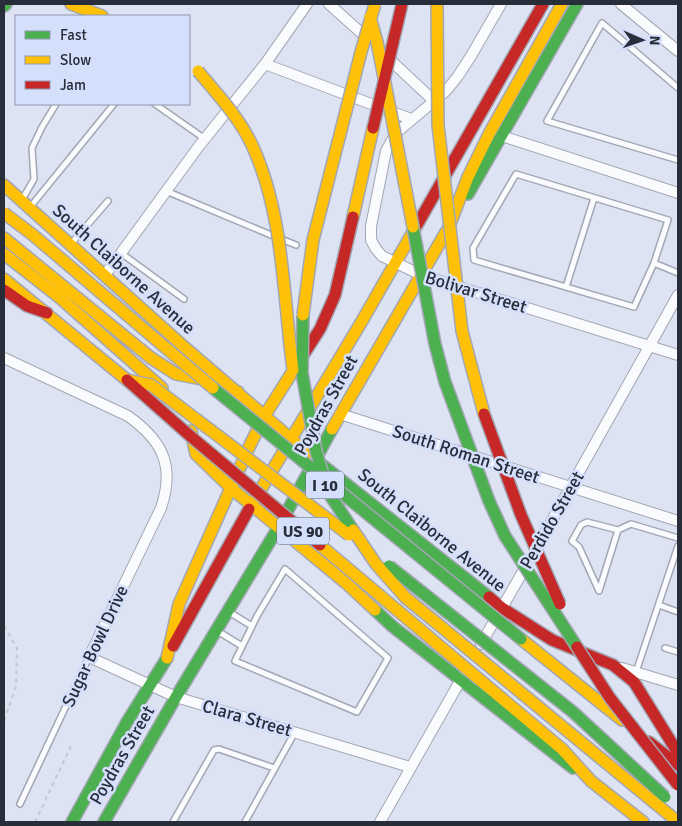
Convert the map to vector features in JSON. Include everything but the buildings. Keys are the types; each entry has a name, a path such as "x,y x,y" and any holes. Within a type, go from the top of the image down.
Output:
{"main road":[{"path":"71,4 99,15"},
{"path":"365,4 377,42 433,336 446,382 489,502 505,536 610,698 678,784"},
{"name":"I 10","path":"375,4 313,240 303,309 302,373 316,455 328,492 376,564 405,596 447,634 678,822"},
{"path":"166,658 179,604 231,488 265,415 320,329 335,295 402,4"},
{"path":"437,4 438,126 462,331 486,421 521,515 582,653"},
{"name":"Poydras Street","path":"72,822 251,505 362,321 543,4"},
{"path":"446,232 468,177 489,134 562,4"},
{"name":"Poydras Street","path":"104,822 176,697 278,528 316,455 577,4"},
{"path":"190,66 198,71 234,116 252,145 264,178 271,208 283,283 288,339 300,416 316,455"},
{"name":"South Claiborne Avenue","path":"4,185 265,415 502,608 552,640 613,665 634,682 678,753"},
{"path":"4,221 25,204"},
{"name":"South Claiborne Avenue","path":"4,213 33,235 177,359 521,640 678,765"},
{"path":"4,238 151,358 176,374 212,381 238,392"},
{"path":"4,254 59,298 185,409 191,420 191,438 196,454 205,465 346,583 392,626 591,781"},
{"name":"US 90","path":"4,280 47,313 562,749 591,781 642,822"},
{"path":"4,290 27,306 47,313"},
{"path":"126,380 151,385 318,510 573,712 678,810"}],"street":[{"path":"105,276 205,138 264,64 306,4"},
{"path":"329,4 434,100"},
{"path":"264,64 411,119 446,91 458,76 472,56 501,4"},
{"path":"621,4 678,51"},
{"name":"Bolivar Street","path":"411,119 396,133 386,151 371,226 371,240 376,250 382,256 421,275 678,355"},
{"path":"502,136 678,193"},
{"name":"Perdido Street","path":"380,822 571,488 678,295"},
{"name":"Sugar Bowl Drive","path":"4,358 128,416 143,427 153,438 164,456 167,472 161,508 89,657"},
{"name":"South Roman Street","path":"340,414 678,521"},
{"name":"Clara Street","path":"89,657 176,697 410,767"},
{"path":"613,665 678,685"}],"lane":[{"path":"678,88 602,23 547,121 678,160"},
{"path":"25,204 34,179 32,148 55,105"},
{"path":"25,204 113,105"},
{"path":"156,105 205,138"},
{"path":"516,174 668,220 654,263 634,307 474,260 472,248 516,174"},
{"path":"166,191 296,246"},
{"path":"566,287 594,198"},
{"path":"70,245 108,201"},
{"path":"121,253 184,300"},
{"path":"654,263 678,273"},
{"path":"618,530 599,591 579,547 572,541 581,524 587,522 618,530 631,524 678,538"},
{"path":"636,672 678,546"},
{"path":"285,569 388,658 357,712 235,661 252,626 285,569"},
{"path":"659,605 678,612"},
{"path":"228,612 252,626"},
{"path":"217,631 242,646"},
{"path":"665,648 678,652"},
{"name":"Sugar Bowl Drive","path":"20,804 89,657"},
{"path":"245,822 295,732"},
{"path":"173,822 214,750 219,749 274,768"}],"path":[{"path":"4,626 17,648 16,686 4,721"},
{"path":"35,822 72,746"}],"traffic: fast":[{"path":"468,194 577,4"},
{"path":"413,227 435,344 445,382 489,501 505,536 577,647"},
{"path":"303,315 302,373 316,451 328,492 353,530"},
{"path":"213,388 521,639"},
{"path":"104,822 176,697 278,528 332,429"},
{"path":"312,457 489,597"},
{"path":"389,566 573,712 665,797"},
{"path":"375,610 392,626 573,768"},
{"path":"72,822 127,722 167,658"}],"traffic: slow":[{"path":"71,4 99,15"},
{"path":"303,315 313,240 375,4"},
{"path":"437,4 438,125 462,331 484,414"},
{"path":"448,229 468,177 489,134 562,4"},
{"path":"370,17 377,42 413,227"},
{"path":"198,71 241,125 263,171 281,256 293,370"},
{"path":"353,217 373,128"},
{"path":"4,185 183,346 312,457"},
{"path":"4,213 33,235 213,388"},
{"path":"249,509 362,321 417,225"},
{"path":"332,429 446,232"},
{"path":"4,238 151,358 176,374 212,381 238,392"},
{"path":"4,254 59,297 162,388"},
{"path":"4,279 127,380"},
{"path":"167,658 179,604 250,445 265,415 300,360"},
{"path":"127,380 151,385 349,535"},
{"path":"191,431 196,454 231,488"},
{"path":"231,488 346,583 375,610"},
{"path":"353,530 376,564 405,597 678,822"},
{"path":"320,545 480,680"},
{"path":"521,639 622,720"},
{"path":"480,680 562,749 591,781 643,822"}],"traffic: jam":[{"path":"373,128 402,4"},
{"path":"417,225 543,4"},
{"path":"300,360 320,329 335,295 353,217"},
{"path":"4,290 27,306 47,313"},
{"path":"127,380 189,435 320,545"},
{"path":"484,414 521,515 560,604"},
{"path":"173,646 249,509"},
{"path":"489,597 502,608 552,640 613,665 634,682 678,753"},
{"path":"577,647 610,698 678,785"},
{"path":"649,742 678,765"}]}
